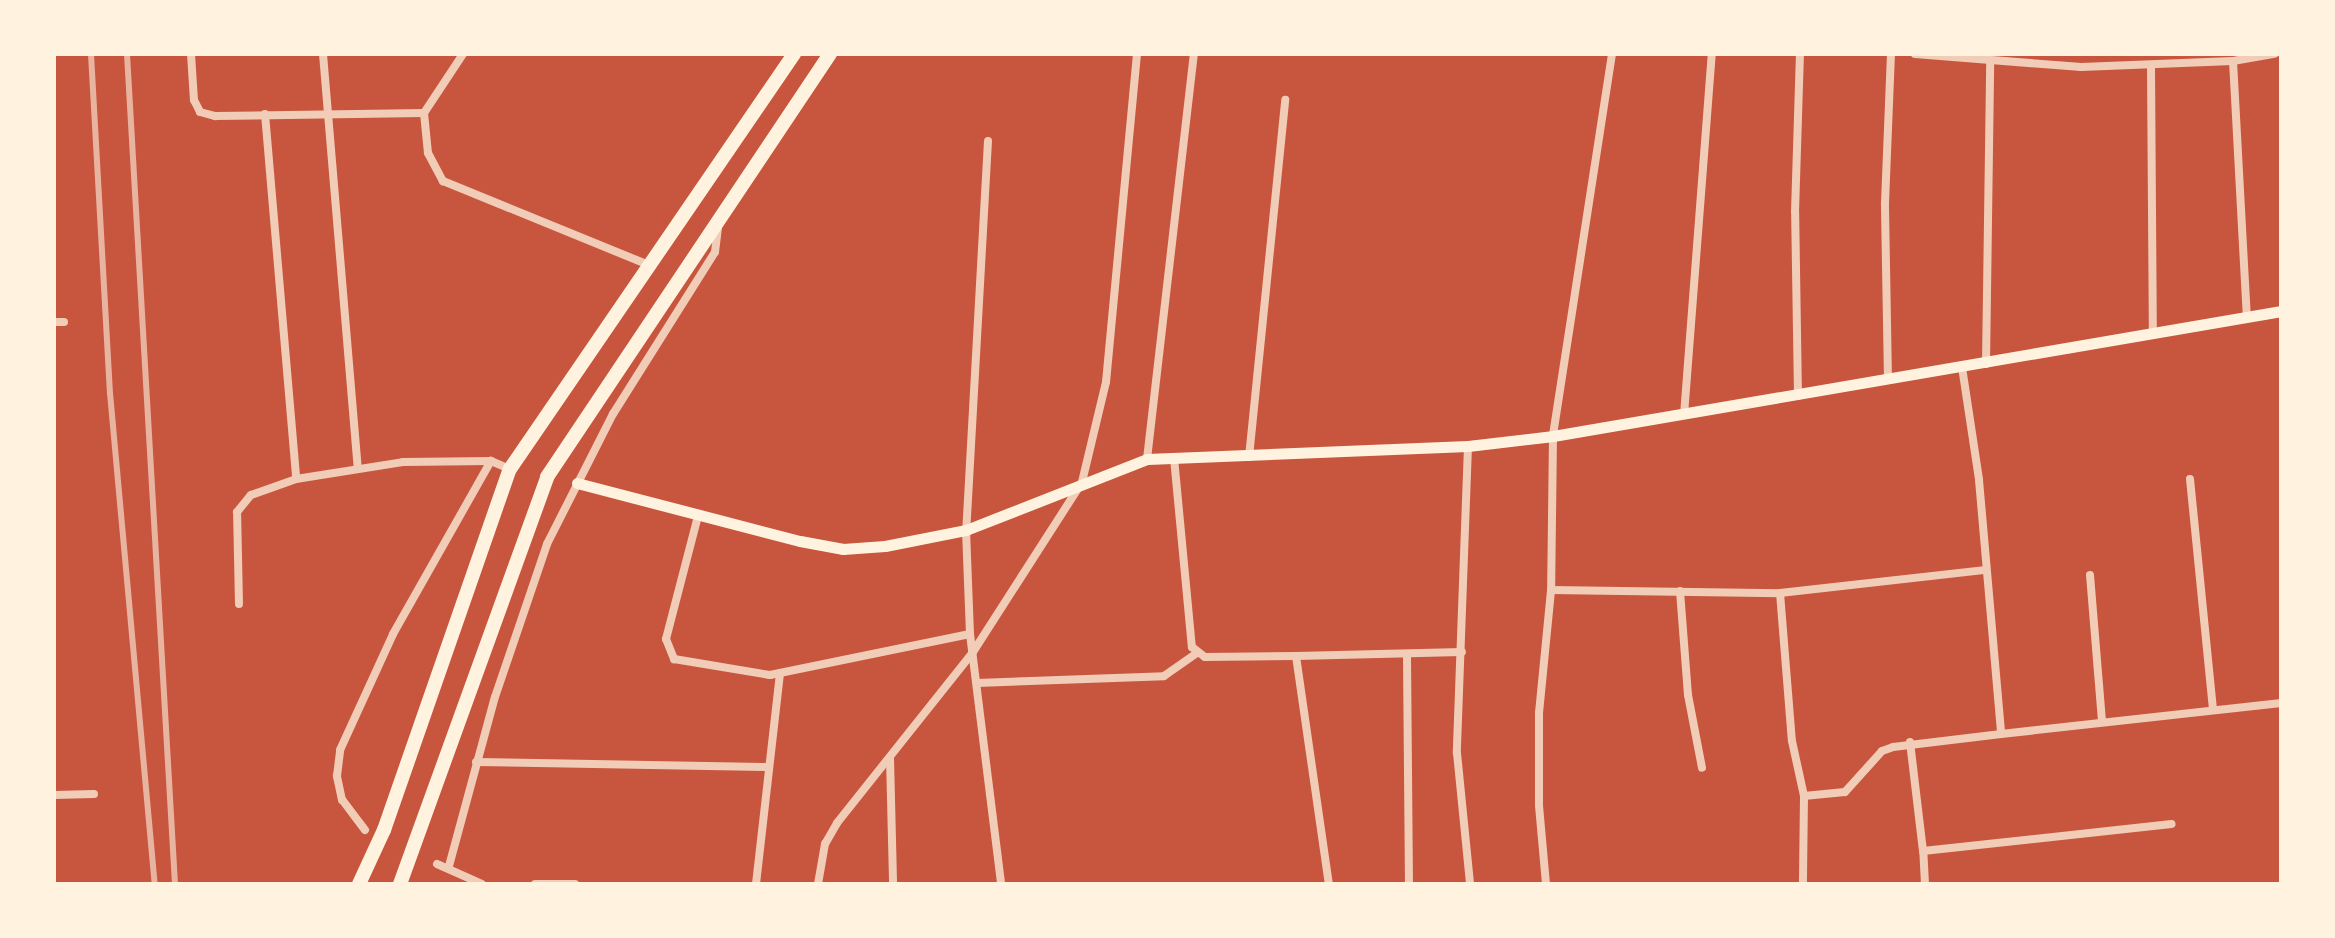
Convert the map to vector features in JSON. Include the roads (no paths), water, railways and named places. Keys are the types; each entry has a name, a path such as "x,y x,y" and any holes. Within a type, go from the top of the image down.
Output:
{"highway":[{"path":"359,884 384,830 477,554 510,469 652,266 794,54"},
{"path":"400,884 527,523 576,429 830,54"}],"main road":[{"path":"577,483 698,516 843,549 924,541 966,530 1147,459 1468,446 1553,436 2281,311"}],"street":[{"path":"191,54 194,100 200,112 424,113"},
{"path":"323,54 358,469"},
{"path":"463,54 424,113 428,153 443,181 652,266"},
{"path":"818,884 825,844 973,652 1082,482 1106,382 1137,54"},
{"path":"1147,459 1194,54"},
{"path":"1546,884 1539,805 1539,713 1551,590 1553,436 1612,54"},
{"path":"1684,415 1712,54"},
{"path":"1798,396 1795,212 1800,54"},
{"path":"1888,380 1885,203 1891,54"},
{"path":"1915,54 1990,64 2151,67 2233,61 2274,54"},
{"path":"2233,61 2247,317"},
{"path":"1986,364 1990,64"},
{"path":"2151,67 2153,333"},
{"path":"1249,457 1285,100"},
{"path":"265,114 296,479"},
{"path":"988,141 966,530 970,634 1001,884"},
{"path":"449,866 476,762 521,613 577,483 651,350 715,252 718,219"},
{"path":"1962,367 1979,480 1986,601 2001,734"},
{"path":"1468,446 1457,753 1470,884"},
{"path":"1174,458 1189,639 1195,654"},
{"path":"239,604 240,503 296,479 358,469 455,459 491,461 510,469"},
{"path":"365,830 342,800 337,776 340,750 393,634 491,461"},
{"path":"2190,479 2213,708"},
{"path":"698,516 666,639 669,656 679,662 780,673 970,634"},
{"path":"1551,590 1780,593 1984,575"},
{"path":"2090,575 2102,721"},
{"path":"1680,591 1688,695 1702,768"},
{"path":"1780,593 1792,741 1804,796 1803,884"},
{"path":"977,683 1164,676 1195,654 1407,657 1462,652"},
{"path":"1296,656 1329,884"},
{"path":"1407,657 1409,884"},
{"path":"756,884 780,673"},
{"path":"1804,796 1845,792 1882,751 1910,742 2281,703"},
{"path":"1910,742 1925,884"},
{"path":"890,757 893,884"},
{"path":"476,762 768,767"},
{"path":"54,795 94,794"},
{"path":"1923,851 2172,824"},
{"path":"437,864 449,866 482,884"},
{"path":"535,884 575,884"}],"railway":[{"path":"91,54 110,393 155,884"},
{"path":"127,54 175,884"}]}
